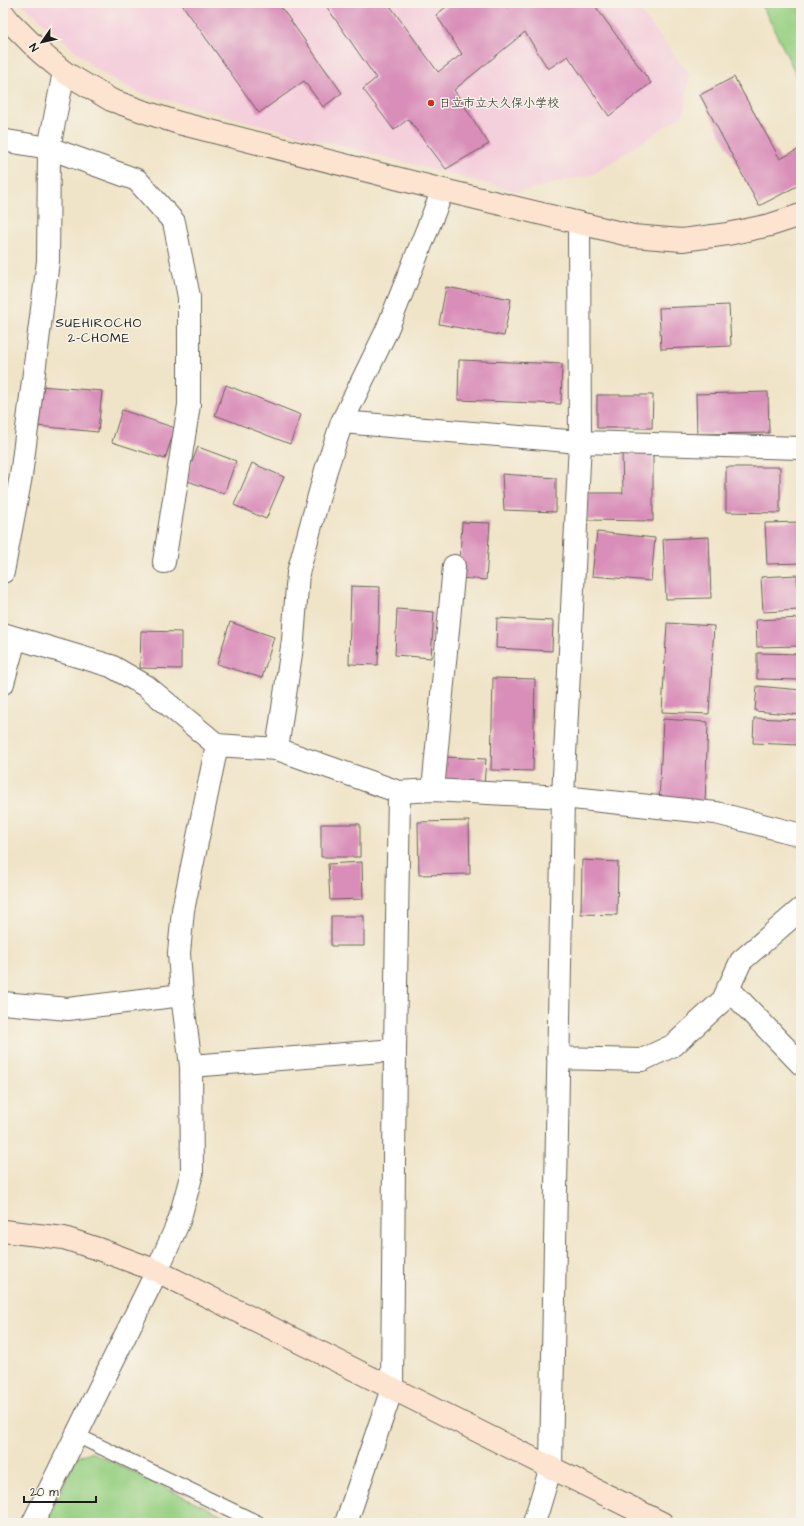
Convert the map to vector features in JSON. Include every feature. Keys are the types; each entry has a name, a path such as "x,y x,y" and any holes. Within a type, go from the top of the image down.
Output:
{"street":[{"path":"3,13 40,52 64,72 111,100 179,123 443,190 633,236 682,240 735,233 770,225 801,215"},
{"path":"3,572 22,476 48,261 49,148 64,72"},
{"path":"3,141 49,148 137,180 174,222 189,297 189,405 164,562"},
{"path":"277,749 293,640 298,573 326,470 342,422 386,332 443,190"},
{"path":"534,1523 551,1467 563,797 580,442 579,223"},
{"path":"342,422 580,442 801,448"},
{"path":"433,790 454,566"},
{"path":"3,683 9,636 112,666 146,686 217,744 277,749 399,792 433,790 563,797 716,813 801,831"},
{"path":"33,1523 157,1271 179,1221 192,1174 191,1066 182,995 179,953 183,910 217,744"},
{"path":"346,1523 392,1389 399,792"},
{"path":"558,1058 642,1060 674,1045 723,1000 741,960 801,909"},
{"path":"728,988 801,1064"},
{"path":"3,1003 68,1009 182,995"},
{"path":"191,1066 395,1050"},
{"path":"3,1231 64,1238 157,1271 662,1523"}],"lane":[{"path":"76,1435 258,1523"}],"shaded area":[{"name":"日立市立大久保小学校","path":"21,3 634,3 690,75 684,114 594,174 519,192 136,92 96,69"}],"green space":[{"path":"761,3 801,3 801,84"},
{"path":"91,1452 239,1523 46,1523 77,1457"}],"building":[{"path":"181,3 278,3 342,93 323,107 304,81 259,113"},
{"path":"324,3 388,3 438,72 462,54 436,15 451,3 502,3 507,8 514,3 593,3 651,83 609,116 568,56 548,69 525,32 454,90 489,144 446,169 408,119 394,130 363,89 376,78"},
{"path":"734,77 780,159 801,148 801,184 759,206 700,95"},
{"path":"446,287 511,299 504,336 439,324"},
{"path":"729,305 731,346 661,349 659,308"},
{"path":"459,360 562,364 561,404 458,400"},
{"path":"226,385 301,415 290,444 215,415"},
{"path":"40,386 102,391 98,432 37,426"},
{"path":"768,392 769,433 697,434 696,394"},
{"path":"597,395 653,395 652,428 597,428"},
{"path":"122,410 175,428 165,459 112,442"},
{"path":"198,447 236,461 224,494 185,480"},
{"path":"622,452 653,453 653,521 587,520 587,493 623,493"},
{"path":"252,463 284,477 266,519 234,505"},
{"path":"726,467 780,467 780,513 726,512"},
{"path":"502,474 556,478 556,512 504,510"},
{"path":"462,522 490,523 486,580 459,578"},
{"path":"801,522 801,563 767,564 765,523"},
{"path":"597,532 655,538 651,581 592,576"},
{"path":"709,537 711,598 666,599 663,539"},
{"path":"797,575 799,610 763,612 761,577"},
{"path":"351,586 380,587 378,665 349,664"},
{"path":"397,609 434,612 431,658 395,655"},
{"path":"497,618 553,621 552,651 496,648"},
{"path":"801,618 801,646 757,647 756,620"},
{"path":"230,622 274,637 262,678 217,664"},
{"path":"667,623 714,626 709,714 662,712"},
{"path":"141,631 181,632 181,669 140,668"},
{"path":"757,653 801,654 801,680 757,679"},
{"path":"493,678 535,679 533,771 491,770"},
{"path":"757,686 801,690 801,715 755,711"},
{"path":"754,718 801,720 800,745 753,743"},
{"path":"663,719 708,722 705,805 659,802"},
{"path":"445,757 486,759 484,786 444,784"},
{"path":"469,821 470,874 419,875 418,822"},
{"path":"321,824 360,824 360,857 321,857"},
{"path":"582,860 618,862 617,915 581,914"},
{"path":"362,862 363,899 330,900 328,864"},
{"path":"331,916 364,916 364,946 331,946"}],"place":[{"name":"日立市立大久保小学校","path":"431,103"}],"district":[{"name":"SUEHIROCHO 2-CHOME","path":"99,330"}]}
